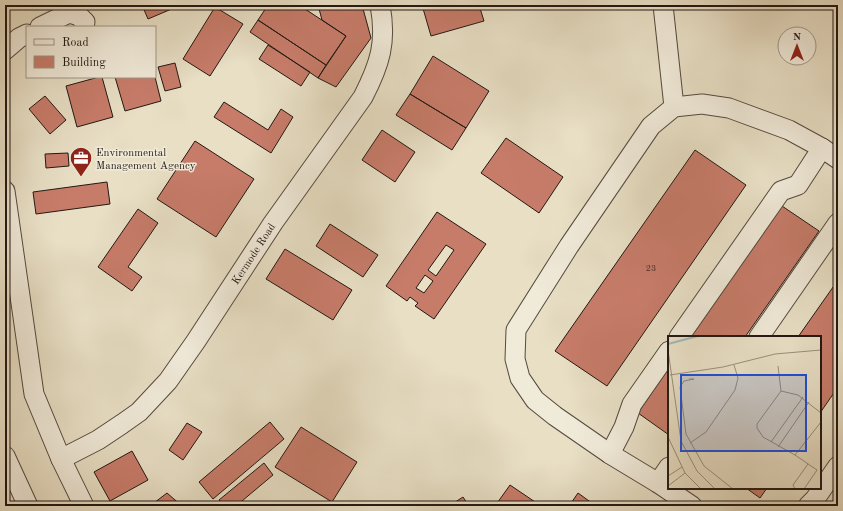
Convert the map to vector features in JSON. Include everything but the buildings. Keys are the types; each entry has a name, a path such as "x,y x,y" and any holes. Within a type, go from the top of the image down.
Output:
{"street":[{"name":"Kermode Road","path":"62,459 98,440 139,412 168,381 273,223 363,97 375,74 382,52 382,17 380,5"},
{"path":"663,5 674,107"},
{"path":"48,25 69,13 79,16 85,22 84,26"},
{"path":"5,50 19,38 26,34"},
{"path":"692,506 658,483 610,454 555,416 535,400 520,378 515,359 516,330 569,246 651,126 674,107 702,104 729,108 789,130 822,148 838,159"},
{"path":"680,336 781,191 798,186 822,148"},
{"path":"5,191 34,394 84,506"},
{"path":"760,336 838,223"},
{"path":"610,454 624,427 632,404 668,352"},
{"path":"5,456 28,506"},
{"path":"808,506 815,499 838,466"},
{"path":"658,483 668,468"}],"place":[{"name":"Environmental Management Agency","path":"81,178"}]}
